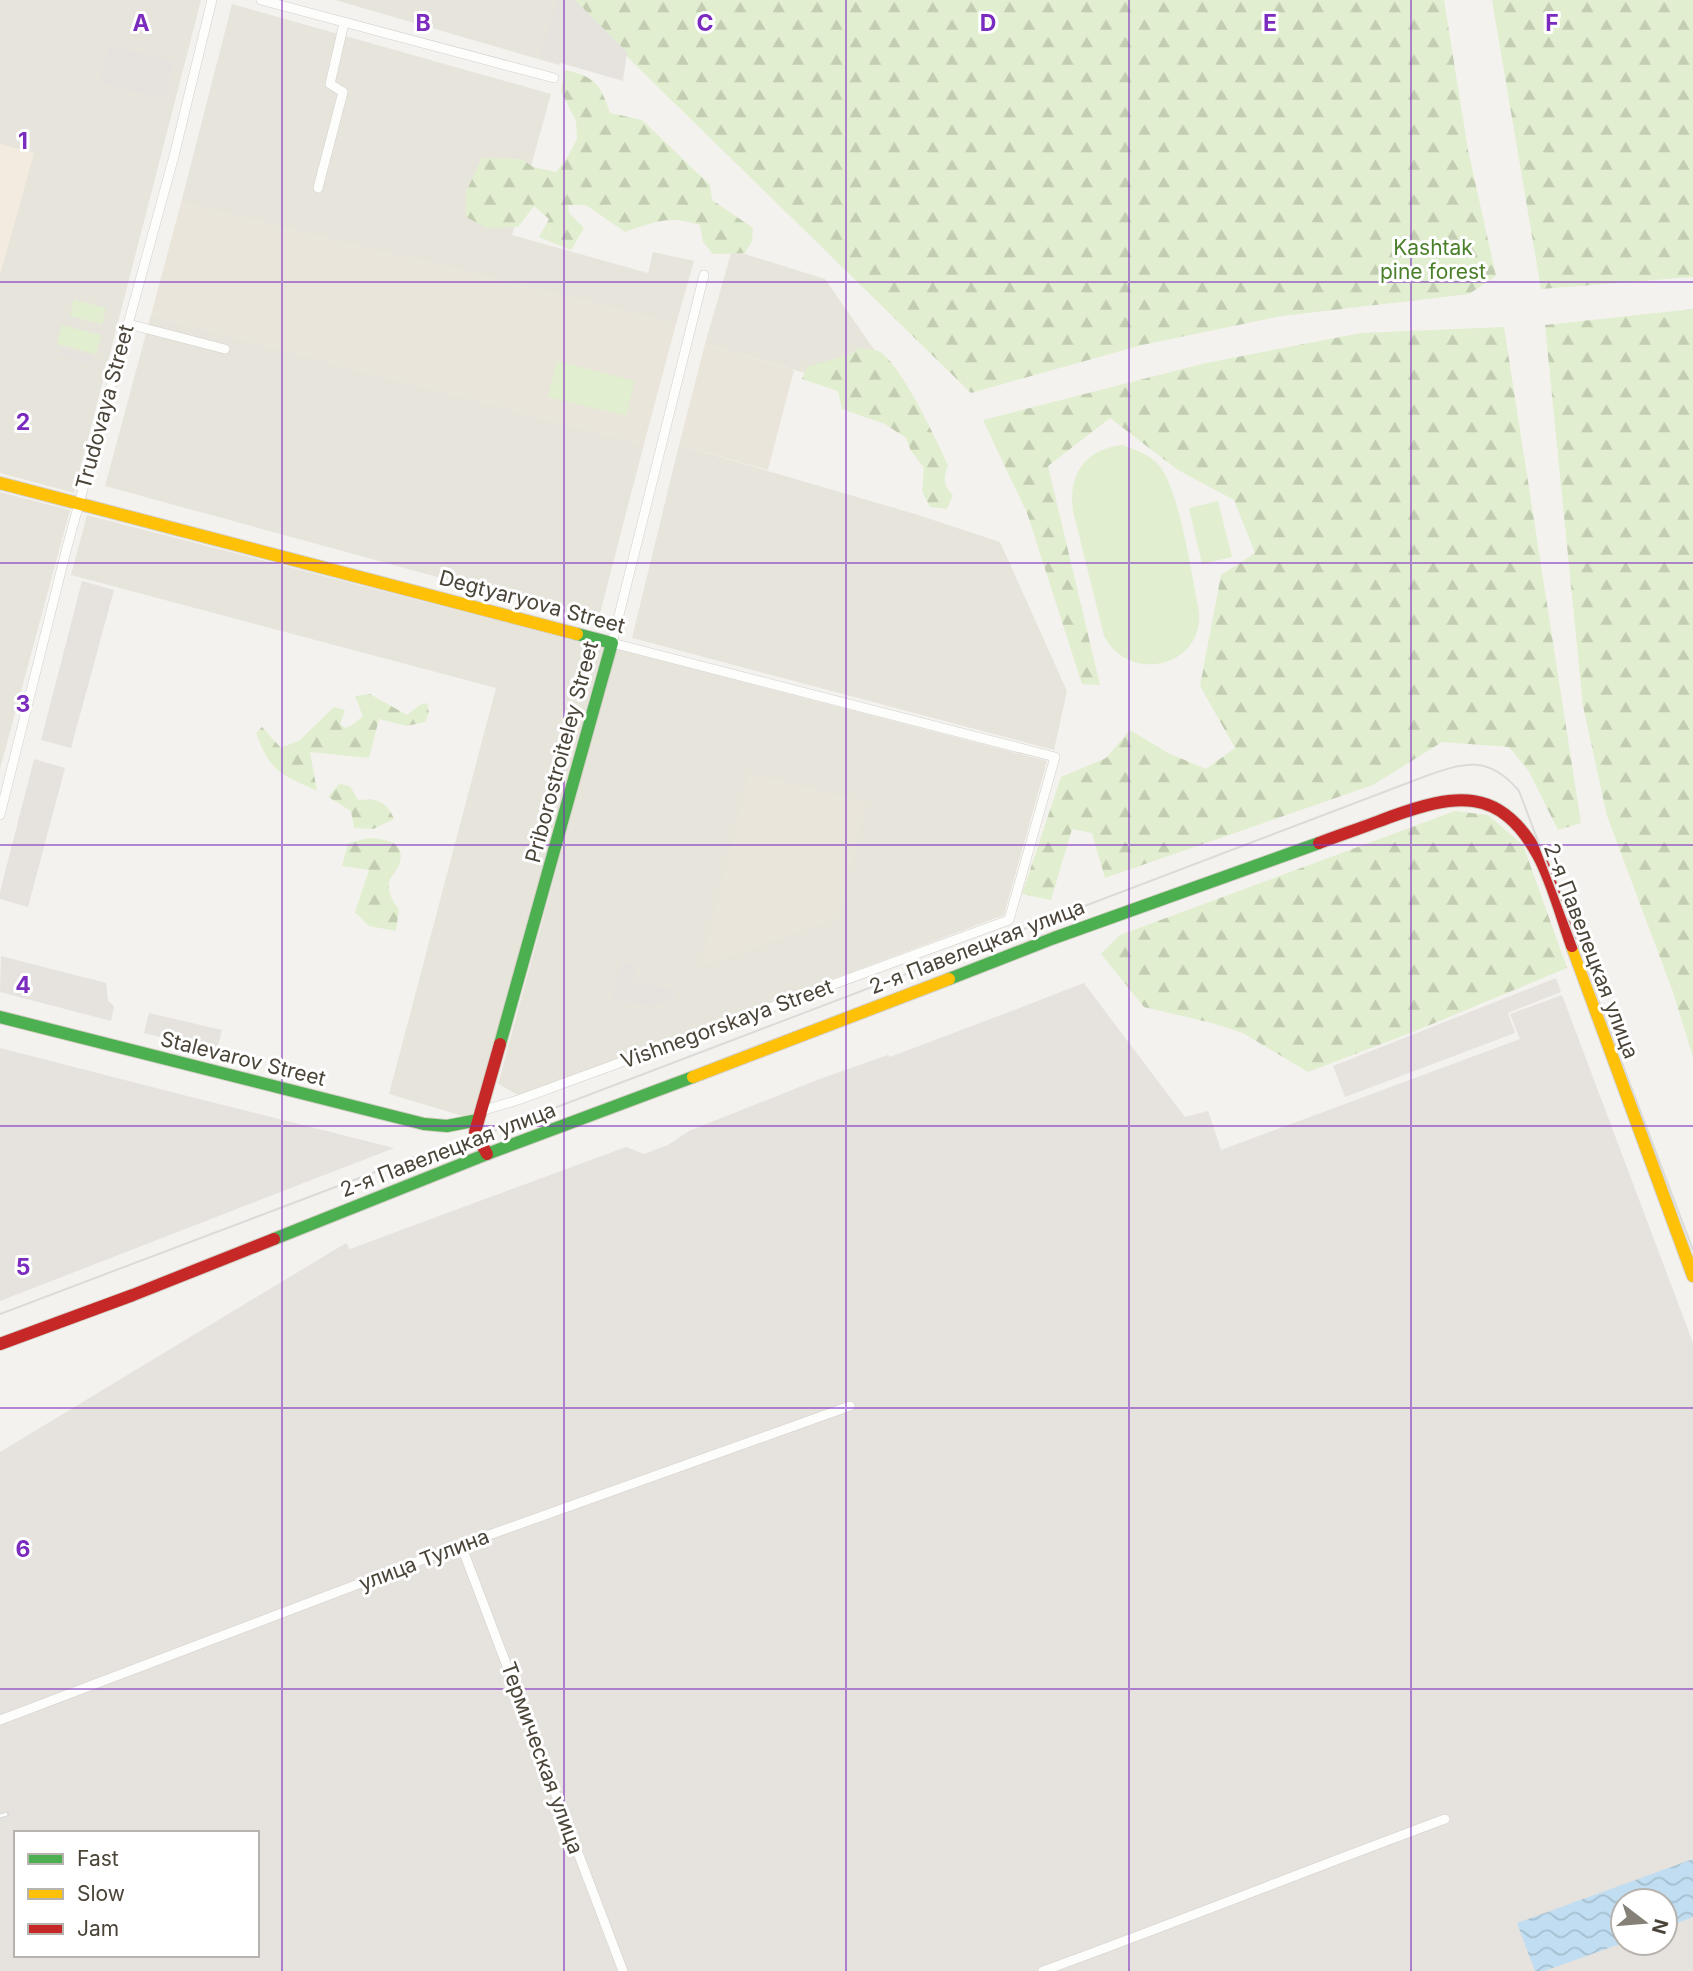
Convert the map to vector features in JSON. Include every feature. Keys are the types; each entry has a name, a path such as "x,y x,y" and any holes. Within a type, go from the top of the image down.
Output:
{"main road":[{"name":"Degtyaryova Street","path":"0,483 612,643"},
{"name":"Priborostroiteley Street","path":"480,1115 612,643"},
{"name":"2-я Павелецкая улица","path":"0,1343 133,1295 487,1153 653,1093 1054,938 1422,806 1457,799 1482,803 1506,815 1521,829 1539,856 1586,991 1693,1276"},
{"name":"Stalevarov Street","path":"0,1017 424,1124 447,1126 480,1115"},
{"path":"480,1115 475,1132 487,1153"}],"street":[{"name":"Trudovaya Street","path":"0,815 79,504 174,156 212,0"},
{"path":"261,0 554,78"},
{"path":"318,188 343,92 330,84 344,23"},
{"name":"Priborostroiteley Street","path":"612,643 704,275"},
{"path":"128,324 225,349"},
{"name":"Degtyaryova Street","path":"612,643 1055,757"},
{"name":"Vishnegorskaya Street","path":"480,1115 1009,920 1055,757"},
{"name":"улица Тулина","path":"0,1720 461,1545 850,1405"},
{"name":"Термическая улица","path":"461,1545 623,1971"},
{"path":"1043,1971 1205,1912 1445,1819"}],"shaded area":[{"path":"0,0 201,0 74,493 0,473"},
{"path":"335,0 564,0 581,19 559,65"},
{"path":"558,0 575,0 627,52 623,81 540,57"},
{"path":"232,4 551,94 512,235 648,273 653,252 694,261 676,324 181,203"},
{"path":"109,45 174,61 165,99 99,83"},
{"path":"0,144 34,153 1,272 0,272"},
{"path":"181,203 676,324 644,444 151,315"},
{"path":"732,250 825,279 912,404 705,344"},
{"path":"151,315 644,444 598,621 105,486"},
{"path":"705,344 794,370 768,470 679,445"},
{"path":"60,347 93,357 91,364 58,355"},
{"path":"679,445 915,514 1000,542 1067,691 1054,750 632,638"},
{"path":"0,492 70,510 0,769"},
{"path":"87,515 603,648 473,1119 389,1094 496,688 71,575"},
{"path":"82,581 114,590 71,748 41,740"},
{"path":"616,649 1047,761 1004,915 533,1091 518,1095 498,1084","holes":["749,774 865,803 837,919"]},
{"path":"34,759 65,768 28,907 0,899 0,892"},
{"path":"749,774 866,803 837,919 701,966"},
{"path":"1,956 106,983 108,1001 114,1006 111,1021 0,992"},
{"path":"621,961 636,965 633,982 677,991 675,997 653,1006 612,999"},
{"path":"1556,978 1561,992 1508,1013 1515,1033 1345,1097 1333,1066"},
{"path":"1084,983 1129,1043 1021,1085 993,1018"},
{"path":"1562,995 1693,1343 1693,1971 0,1971 0,1452 346,1243 350,1249 626,1147 644,1154 668,1145 689,1131 817,1080 888,1055 890,1057 993,1018 1022,1084 1129,1043 1185,1117 1208,1111 1221,1150 1520,1039 1510,1014"},
{"path":"149,1013 222,1030 217,1050 144,1033"},
{"path":"0,1048 195,1098 394,1148 0,1301"}],"green space":[{"name":"Kashtak pine forest","path":"569,0 1444,0 1468,150 1496,276 1469,294 1282,316 1142,345 971,393"},
{"path":"1492,0 1693,0 1693,277 1541,289"},
{"path":"565,70 595,83 600,88 610,113 642,120 710,185 712,200 753,228 752,241 745,253 713,254 703,242 700,225 679,220 662,221 625,232 586,205 568,205 569,213 584,228 571,250 539,237 549,219 534,206 518,227 487,228 466,217 466,192 482,158 522,159 533,167 556,172 567,158 577,139 576,121 561,91"},
{"path":"74,300 106,308 102,324 70,316"},
{"path":"1693,309 1693,1057 1673,992 1607,816 1583,706 1545,325"},
{"path":"62,325 101,335 96,354 57,344"},
{"path":"1504,327 1581,823 1558,830 1528,770 1509,747 1442,742 1373,785 1105,878 1092,833 1072,829 1051,900 1022,894 1061,777 1106,758 1130,730 1168,753 1206,769 1235,748 1200,686 1221,575 1255,553 1234,500 1178,470 1110,418 1048,466 1100,685 1082,684 1027,513 983,420 1206,363 1361,333"},
{"path":"859,348 878,351 889,360 918,404 948,465 945,482 953,495 947,509 930,507 922,491 924,468 911,451 906,438 885,424 842,409 838,391 802,379 807,367 850,354"},
{"path":"557,361 635,381 626,416 548,397"},
{"path":"1123,445 1150,457 1165,474 1178,510 1199,611 1197,630 1190,646 1178,657 1163,663 1146,664 1130,660 1115,651 1104,636 1073,511 1073,486 1082,466 1098,452"},
{"path":"1218,501 1232,557 1202,564 1189,508"},
{"path":"370,694 407,715 427,703 429,713 425,722 406,726 379,719 369,758 310,752 317,791 278,770 261,746 256,733 262,727 281,748 300,740 334,707 345,710 340,724 345,728 351,726 363,716 355,696"},
{"path":"339,784 350,786 358,800 380,802 388,808 394,819 373,829 354,828 351,811 328,797"},
{"path":"1455,811 1488,815 1523,845 1567,968 1308,1072 1243,1033 1144,1007 1101,954 1120,935"},
{"path":"369,838 392,842 401,855 389,885 391,897 399,909 396,931 369,926 355,912 369,870 342,866 348,843"}],"water":[{"path":"1693,1859 1693,1917 1679,1922 1679,1887 1616,1887"},
{"path":"1609,1890 1609,1948 1544,1971 1535,1971 1517,1923"}],"tram line":[{"path":"0,1314 420,1155 478,1137 1426,776 1465,765 1487,767 1508,779 1519,791 1693,1250"}],"railway":[{"path":"0,1816 7,1814"}],"traffic: fast":[{"path":"500,1044 612,643 577,634"},
{"path":"949,979 1054,938 1319,843"},
{"path":"0,1017 424,1124 447,1126 478,1120"},
{"path":"274,1239 487,1154 693,1077"}],"traffic: slow":[{"path":"0,483 577,634"},
{"path":"1572,946 1693,1276"},
{"path":"693,1077 949,979"}],"traffic: jam":[{"path":"1319,843 1435,803 1474,801 1491,806 1508,816 1523,832 1538,855 1572,946"},
{"path":"487,1154 475,1132 500,1044"},
{"path":"0,1344 274,1239"}]}
